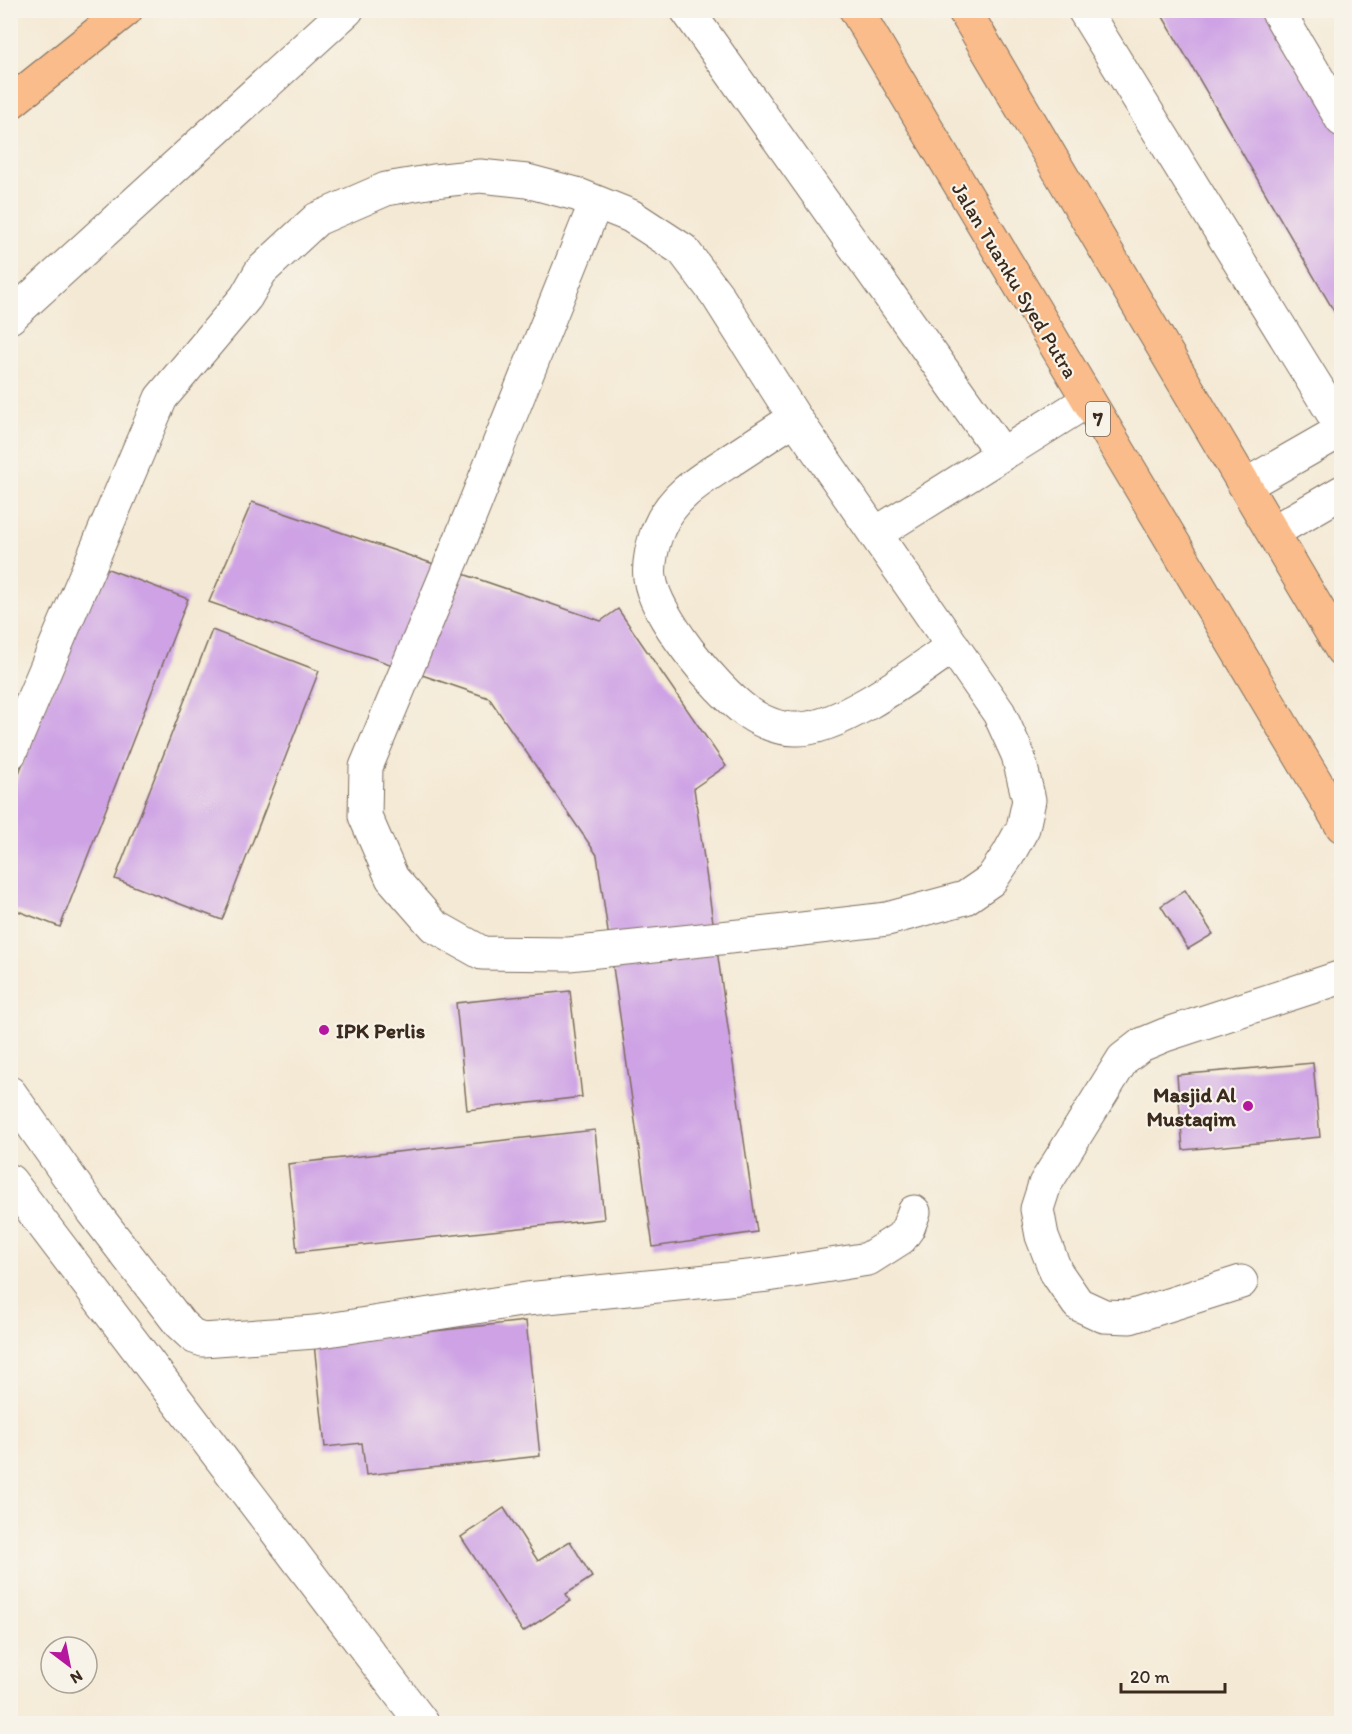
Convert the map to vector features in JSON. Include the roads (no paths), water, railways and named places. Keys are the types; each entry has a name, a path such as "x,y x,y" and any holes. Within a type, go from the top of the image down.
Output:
{"main road":[{"path":"10,86 90,10"},
{"path":"10,103 126,10"},
{"name":"Jalan Tuanku Syed Putra","path":"856,10 1341,826"},
{"path":"964,10 1274,532 1341,650"}],"street":[{"path":"10,317 347,10"},
{"path":"687,10 1002,454"},
{"path":"1084,10 1341,429 1246,485"},
{"path":"1277,10 1341,120"},
{"path":"10,753 161,398 246,297 261,271 317,219 386,189 480,176 527,181 576,194 596,202 631,216 683,250 717,295 795,418 999,712 1018,755 1029,800 1023,828 991,880 965,898 887,919 569,954 482,953 434,926 392,878 364,816 366,767 454,556 596,202"},
{"path":"875,534 1087,401"},
{"path":"795,418 691,486 672,505 663,520 653,551 649,575 655,599 673,627 703,669 731,699 748,713 776,727 799,729 826,723 868,703 953,646"},
{"path":"1274,532 1341,492"},
{"path":"1241,1282 1130,1317 1104,1316 1078,1304 1056,1272 1042,1236 1036,1209 1045,1184 1124,1059 1141,1045 1341,977"},
{"path":"10,1093 93,1211 180,1324 194,1337 203,1340 315,1332 527,1299 768,1275 857,1261 868,1258 901,1238 914,1212"},
{"path":"10,1181 423,1724"}],"place":[{"name":"IPK Perlis","path":"324,1030"},
{"name":"Masjid Al Mustaqim","path":"1248,1106"}]}
